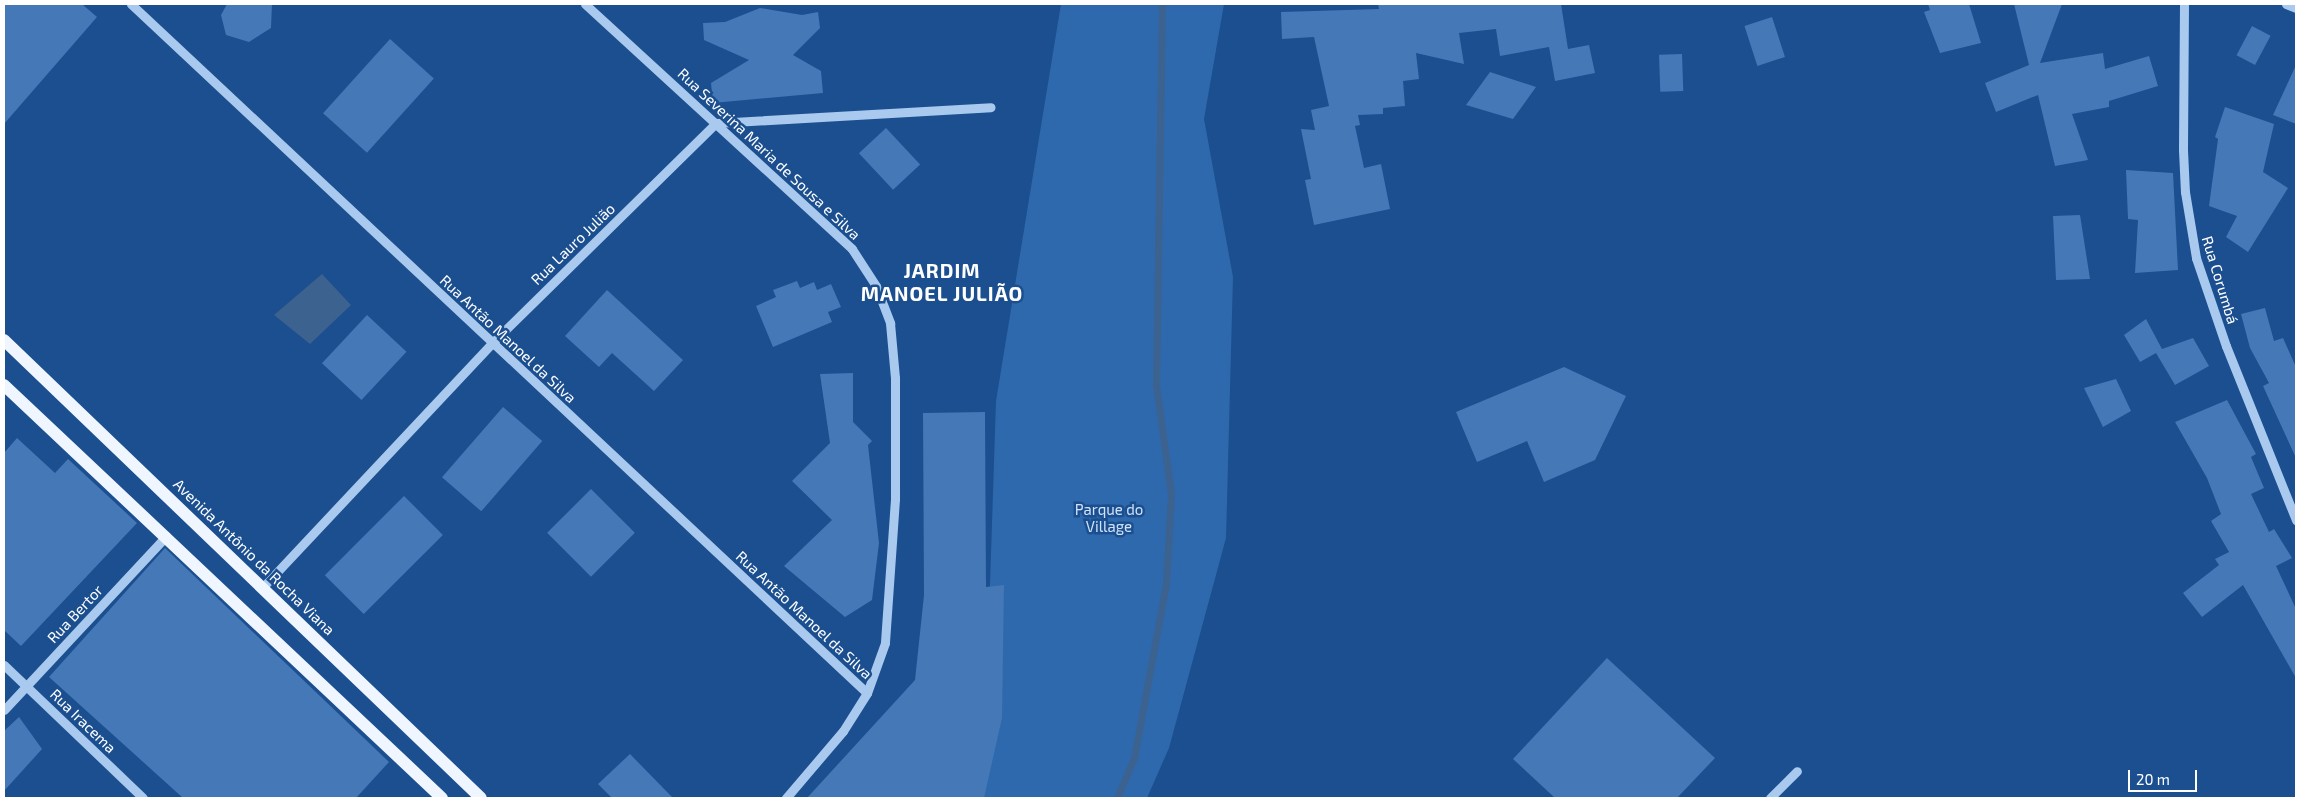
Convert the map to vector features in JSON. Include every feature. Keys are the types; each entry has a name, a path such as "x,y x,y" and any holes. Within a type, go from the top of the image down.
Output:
{"main road":[{"name":"Avenida Antônio da Rocha Viana","path":"4,340 481,798"},
{"path":"4,385 442,798"}],"street":[{"name":"Rua Antão Manoel da Silva","path":"131,4 491,344 867,693"},
{"name":"Rua Severina Maria de Sousa e Silva","path":"586,4 852,249 876,286 890,323 895,378 895,499 885,643 867,693 843,731 786,798"},
{"name":"Rua Corumbá","path":"2184,4 2183,150 2185,192 2196,258 2226,346 2296,520"},
{"path":"2286,4 2296,8"},
{"path":"716,124 991,107"},
{"name":"Rua Lauro Julião","path":"262,588 491,344 716,124"},
{"name":"Rua Bertor","path":"4,710 166,536"},
{"name":"Rua Iracema","path":"4,665 143,798"},
{"path":"1770,798 1797,770"}],"green space":[{"name":"Parque do Village","path":"1061,4 1224,4 1204,119 1233,277 1226,538 1169,748 1147,798 983,798 996,401"}],"shaded area":[{"path":"322,274 351,305 310,344 274,315"}],"building":[{"path":"4,4 82,4 97,17 4,124"},
{"path":"227,4 272,4 271,28 249,42 226,35 221,15"},
{"path":"1378,4 1561,4 1568,49 1589,45 1595,73 1555,81 1549,47 1500,56 1496,29 1459,33 1464,64 1416,53 1419,79 1403,81 1405,106 1383,108 1383,114 1358,115 1360,125 1355,126 1364,168 1381,164 1390,209 1314,225 1305,180 1311,179 1301,129 1315,130 1311,110 1329,106 1314,37 1282,39 1281,12 1379,9"},
{"path":"1928,4 1969,4 1981,43 1940,53 1924,12 1930,10"},
{"path":"2014,4 2062,4 2040,63 2103,53 2105,69 2149,56 2158,86 2109,101 2109,107 2072,114 2088,160 2055,166 2038,95 1996,112 1985,83 2029,65"},
{"path":"760,8 802,15 818,12 820,28 793,55 821,71 823,93 713,103 711,83 749,60 704,40 703,23 725,22"},
{"path":"1772,17 1785,57 1757,66 1744,26"},
{"path":"2252,26 2271,36 2255,65 2237,55"},
{"path":"390,39 434,78 367,153 323,113"},
{"path":"1682,54 1683,91 1660,92 1659,55"},
{"path":"2296,65 2296,124 2273,115"},
{"path":"1490,72 1536,87 1513,119 1466,105"},
{"path":"2225,107 2274,124 2263,172 2288,188 2248,252 2226,237 2237,216 2209,206 2218,139 2215,137"},
{"path":"886,128 920,165 893,190 859,153"},
{"path":"2126,170 2173,173 2178,270 2135,273 2138,220 2128,219"},
{"path":"2080,215 2090,279 2056,280 2053,216"},
{"path":"797,281 800,288 814,282 817,290 831,284 841,307 828,312 832,322 773,347 756,306 776,297 773,290"},
{"path":"607,290 683,360 654,391 612,353 599,367 565,336"},
{"path":"2265,308 2274,341 2283,338 2296,367 2296,458 2263,386 2269,383 2250,348 2241,314"},
{"path":"367,315 406,352 361,400 322,363"},
{"path":"2146,319 2162,349 2193,338 2209,366 2175,385 2156,353 2140,362 2124,335"},
{"path":"1564,367 1626,396 1595,460 1544,482 1527,441 1477,462 1456,412"},
{"path":"853,373 853,422 872,441 868,445 879,543 872,600 845,617 784,566 832,520 792,481 830,443 820,374"},
{"path":"2116,379 2131,411 2103,427 2084,388"},
{"path":"2227,400 2256,454 2251,457 2264,488 2251,494 2269,532 2274,529 2292,558 2276,566 2296,609 2296,678 2243,585 2202,617 2183,593 2219,565 2215,559 2229,552 2211,521 2221,514 2207,478 2175,422"},
{"path":"503,407 542,441 481,511 442,477"},
{"path":"985,412 986,587 1004,585 1002,718 984,798 807,798 915,680 924,595 923,413"},
{"path":"17,438 55,473 68,459 137,523 21,646 4,630 4,453"},
{"path":"591,489 635,533 591,577 547,533"},
{"path":"404,496 443,535 364,614 325,575"},
{"path":"165,548 389,762 356,798 183,798 49,677"},
{"path":"1607,658 1715,758 1677,798 1555,798 1513,759"},
{"path":"19,717 42,749 4,791 4,731"},
{"path":"630,754 673,798 612,798 598,784"}],"waterway":[{"path":"1117,798 1134,758 1166,584 1171,494 1156,385 1162,4"}],"district":[{"name":"JARDIM MANOEL JULIÃO","path":"942,282"}]}
